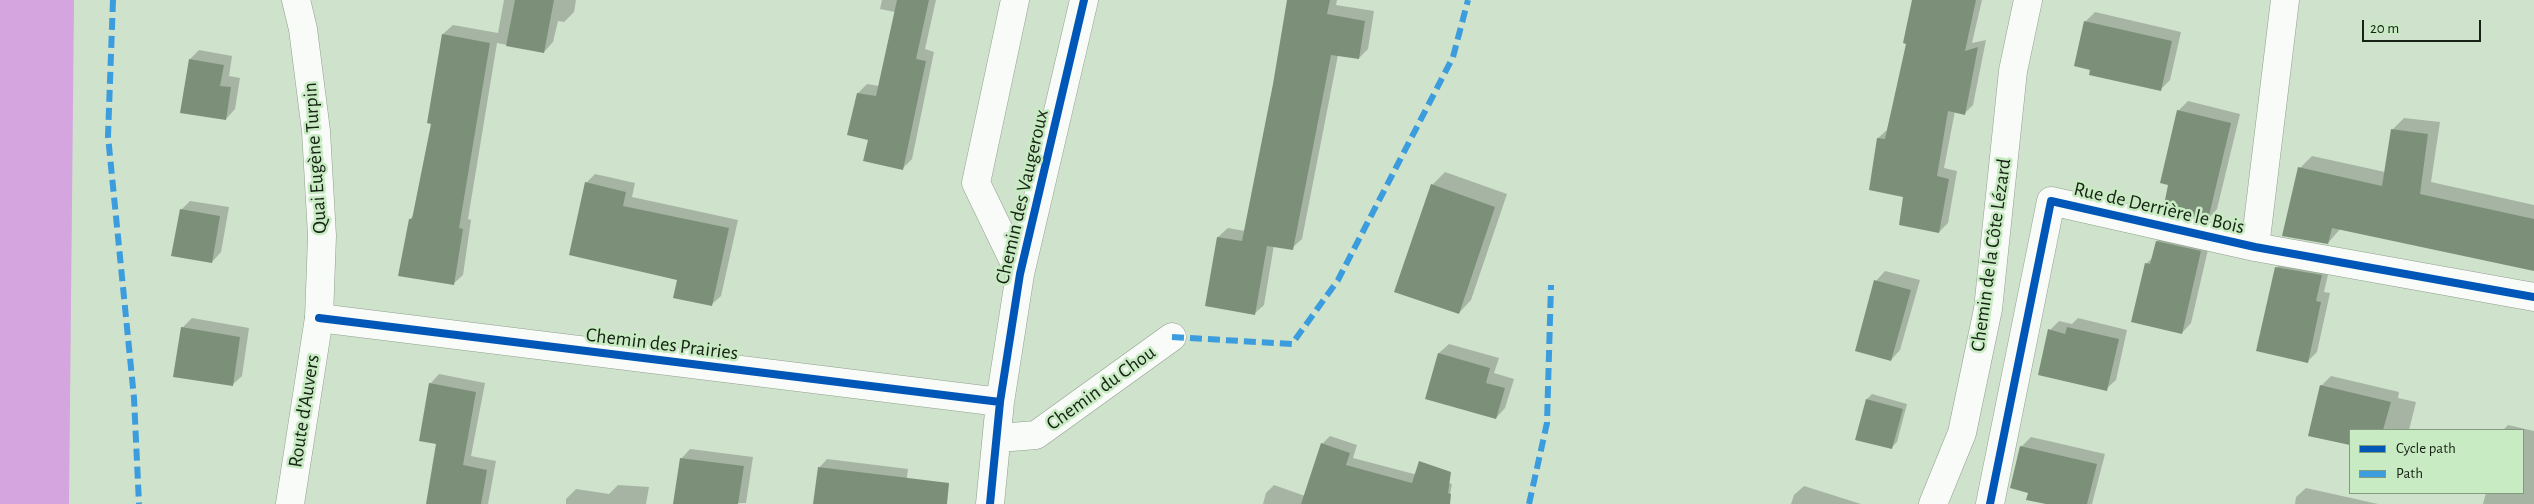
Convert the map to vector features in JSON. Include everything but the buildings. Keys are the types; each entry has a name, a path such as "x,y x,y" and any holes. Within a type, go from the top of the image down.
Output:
{"street":[{"name":"Quai Eugène Turpin","path":"296,0 303,29 316,131 322,236 319,318"},
{"path":"1015,0 976,182 1020,274"},
{"name":"Chemin des Vaugeroux","path":"990,504 998,438 1000,402 1020,274 1084,0"},
{"name":"Chemin de la Côte Lézard","path":"1933,504 1962,432 1988,309 2013,71 2028,0"},
{"name":"Rue de Derrière le Bois","path":"2256,246 2285,0"},
{"name":"Rue de Derrière le Bois","path":"1990,504 2051,201 2256,246 2534,297"},
{"name":"Chemin des Prairies","path":"319,318 1000,402"},
{"name":"Route d'Auvers","path":"290,504 319,318"},
{"name":"Chemin du Chou","path":"998,438 1036,435 1172,338"}],"shaded area":[{"path":"0,0 74,0 69,504 0,504"}],"marked path":[{"path":"113,0 108,136 134,398 139,504"},
{"path":"1172,337 1292,344 1338,280 1453,57 1468,0"},
{"path":"1529,504 1547,423 1551,285"}],"cycle path":[{"path":"990,504 1000,402 1020,274 1084,0"},
{"path":"1990,504 2051,201 2255,247 2534,297"},
{"path":"319,318 1000,402"}]}
